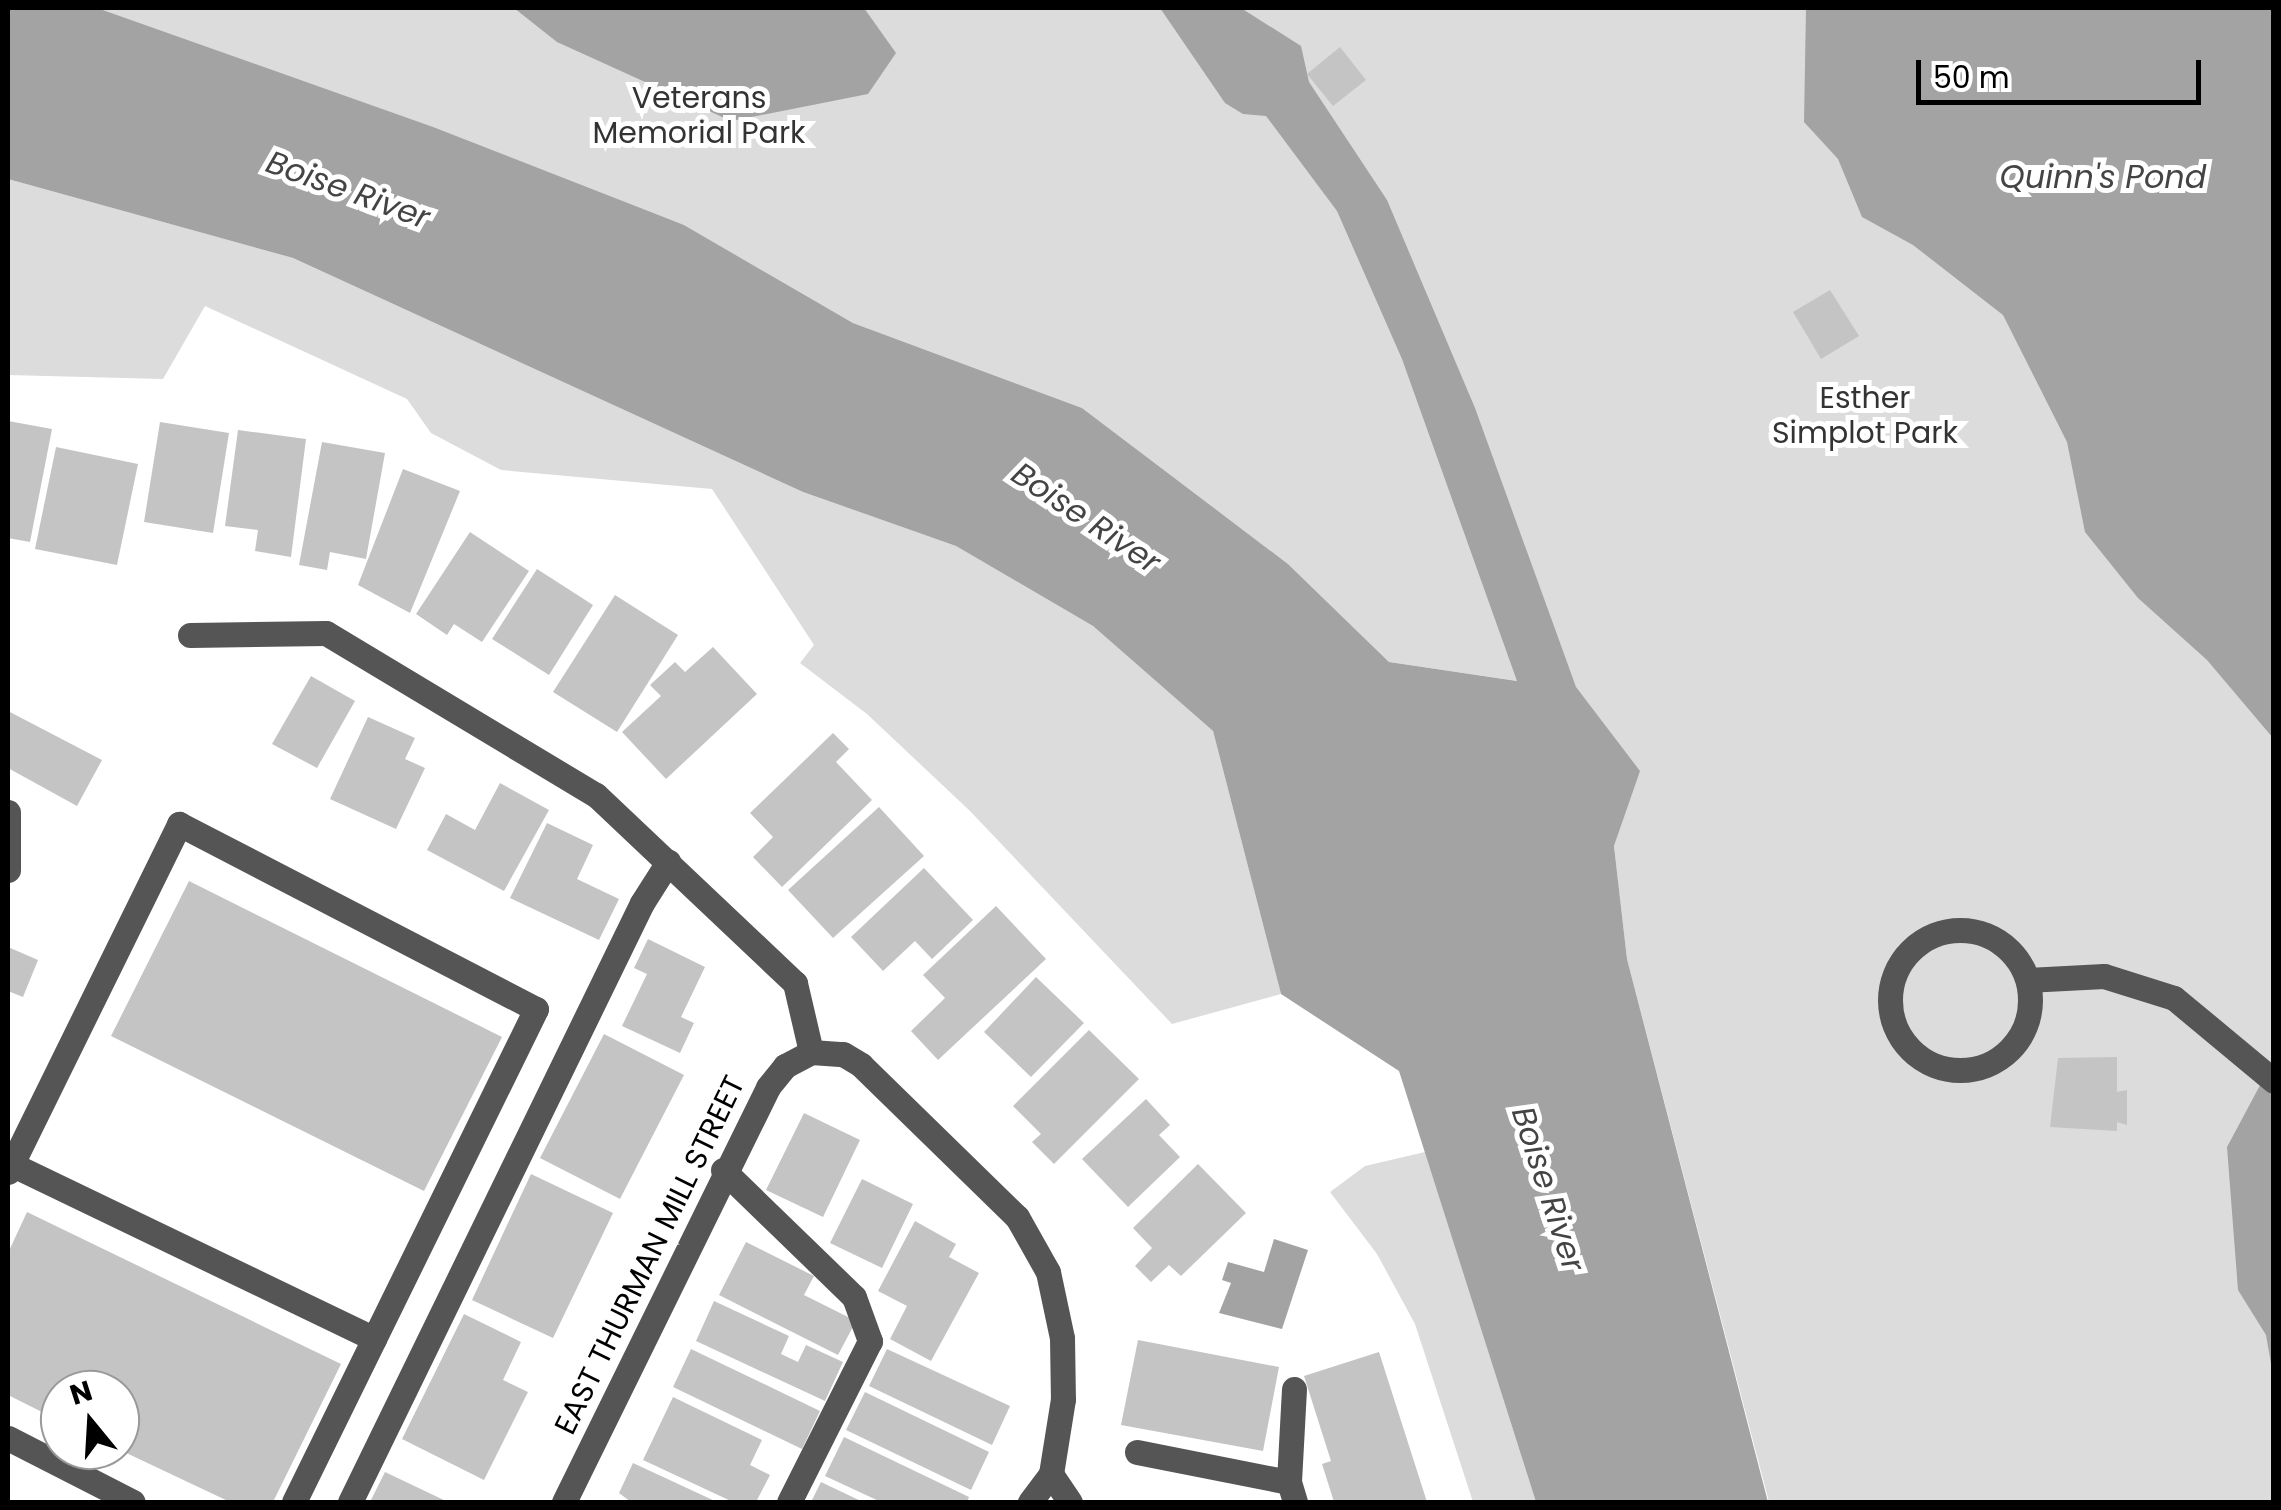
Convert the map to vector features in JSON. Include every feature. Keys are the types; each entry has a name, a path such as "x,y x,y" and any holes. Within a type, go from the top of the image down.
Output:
{"street":[{"path":"190,635 326,633 596,795 794,983 810,1052 843,1054 861,1065 1017,1217 1048,1272 1062,1338 1063,1399 1051,1474 1030,1502"},
{"path":"8,812 8,870"},
{"path":"294,1502 536,1009 178,824 9,1168 374,1339"},
{"path":"350,1502 642,903 668,862"},
{"path":"1959,930 1994,938 2028,980 2029,1017 2022,1034 1980,1067 1926,1062 1892,1020 1899,967 1941,933 1959,930"},
{"path":"2028,980 2104,976 2174,998 2217,1029 2274,1081"},
{"name":"EAST THURMAN MILL STREET","path":"564,1502 723,1170 768,1087 784,1066 810,1052"},
{"path":"723,1170 854,1297 870,1341 789,1502"},
{"path":"1136,1452 1292,1492 1294,1389"},
{"path":"8,1438 133,1502"},
{"path":"1051,1474 1070,1502"}],"green space":[{"name":"Esther Simplot Park","path":"75,8 2273,8 2273,1502 1769,1502 1627,959 1614,846 1639,771 1518,681 1389,662 1288,564 1082,408 853,323 684,225"},
{"path":"8,179 293,258 803,492 956,546 1093,626 1213,731 1281,994 1172,1024 970,811 867,714 800,663 814,645 712,489 501,470 431,433 407,399 205,306 163,379 8,375"},
{"path":"1425,1152 1536,1502 1473,1502 1415,1324 1377,1254 1330,1192 1365,1166"}],"water":[{"name":"Boise River","path":"8,8 97,8 433,127 684,225 853,323 1082,408 1288,564 1389,662 1517,681 1402,359 1337,211 1266,116 1243,114 1225,103 1160,8 1241,8 1301,46 1309,82 1387,200 1475,408 1576,687 1640,771 1614,846 1627,959 1768,1502 1536,1502 1399,1071 1281,994 1213,731 1093,626 956,546 803,492 293,258 8,179"},
{"path":"514,8 864,8 896,53 868,94 731,121 557,42"},
{"name":"Quinn's Pond","path":"1806,8 2273,8 2273,738 2207,660 2138,598 2085,532 2067,442 2003,315 1913,245 1862,217 1838,159 1804,122"},
{"path":"2273,1061 2273,1375 2266,1335 2238,1290 2227,1147"},
{"path":"1274,1239 1308,1250 1282,1329 1219,1313 1231,1283 1222,1280 1228,1262 1264,1272"}],"building":[{"path":"1340,47 1366,80 1333,106 1307,74"},
{"path":"1830,290 1859,336 1821,359 1793,312"},
{"path":"8,421 52,429 30,542 8,538"},
{"path":"160,422 229,433 213,533 144,522"},
{"path":"238,430 306,439 291,557 255,551 258,530 225,526"},
{"path":"322,442 385,453 366,559 330,552 327,570 299,565"},
{"path":"56,447 138,464 117,565 35,549"},
{"path":"403,469 460,491 410,613 358,585"},
{"path":"470,532 529,571 482,642 454,624 447,635 416,614"},
{"path":"537,569 593,605 549,675 492,639"},
{"path":"615,595 678,635 617,732 553,692"},
{"path":"713,647 757,694 666,779 622,732 661,696 650,685 675,662 685,672"},
{"path":"311,676 355,701 317,768 272,744"},
{"path":"8,711 102,760 77,806 8,768"},
{"path":"368,717 415,738 405,759 425,768 396,829 330,799"},
{"path":"833,733 849,749 836,762 872,800 782,887 753,857 773,837 750,813"},
{"path":"500,783 549,810 504,891 427,850 446,814 475,830"},
{"path":"879,807 924,856 833,938 788,890"},
{"path":"547,823 593,845 577,879 619,899 599,940 510,898"},
{"path":"924,868 973,920 932,959 915,941 883,971 851,937"},
{"path":"189,881 502,1037 424,1191 111,1036"},
{"path":"996,906 1046,959 938,1060 911,1031 945,998 923,975"},
{"path":"648,939 705,967 681,1017 694,1023 680,1053 622,1026 647,974 634,968"},
{"path":"8,947 38,960 23,997 8,991"},
{"path":"1036,977 1084,1023 1031,1077 984,1032"},
{"path":"1089,1030 1139,1079 1054,1164 1032,1142 1041,1134 1013,1106"},
{"path":"604,1034 684,1075 620,1199 540,1158"},
{"path":"2117,1057 2117,1092 2127,1090 2127,1125 2117,1122 2117,1131 2050,1127 2058,1058"},
{"path":"1146,1099 1170,1125 1159,1135 1180,1157 1128,1207 1082,1159"},
{"path":"804,1113 860,1140 823,1217 766,1190"},
{"path":"1198,1164 1246,1213 1181,1276 1169,1265 1151,1282 1135,1266 1152,1248 1133,1228"},
{"path":"531,1174 613,1213 553,1338 472,1300"},
{"path":"862,1179 913,1204 882,1268 830,1243"},
{"path":"27,1212 341,1364 273,1502 230,1502 140,1459 140,1370 40,1370 40,1411 8,1395 8,1253"},
{"path":"915,1221 956,1244 949,1257 979,1273 931,1361 890,1339 907,1306 878,1291"},
{"path":"746,1242 814,1276 804,1295 856,1321 838,1355 719,1295"},
{"path":"714,1301 789,1336 781,1354 798,1362 806,1345 843,1362 825,1401 696,1341"},
{"path":"464,1314 521,1342 503,1380 528,1392 484,1480 402,1439"},
{"path":"1138,1340 1279,1367 1263,1451 1121,1425"},
{"path":"691,1349 820,1411 802,1449 673,1387"},
{"path":"887,1349 1010,1406 992,1445 869,1386"},
{"path":"1379,1352 1427,1502 1334,1502 1322,1464 1331,1461 1304,1376"},
{"path":"865,1392 989,1452 971,1490 846,1430"},
{"path":"673,1397 762,1440 750,1465 770,1475 756,1502 733,1502 643,1460"},
{"path":"844,1437 969,1497 967,1502 881,1502 825,1476"},
{"path":"633,1463 717,1502 631,1502 619,1493"},
{"path":"385,1472 448,1502 370,1502"},
{"path":"821,1482 863,1502 811,1502"}],"park label":[{"name":"Veterans Memorial Park","path":"699,115"}]}
